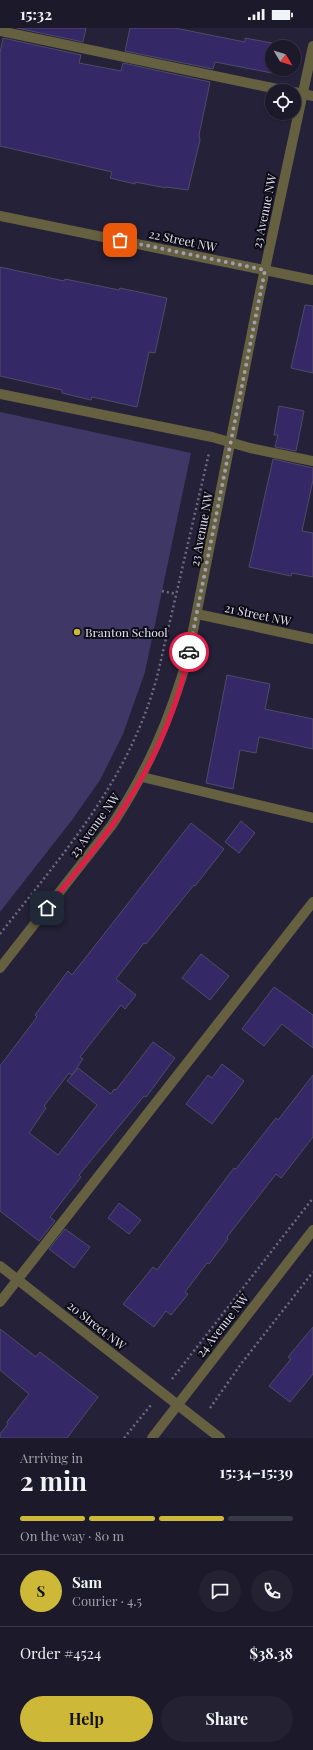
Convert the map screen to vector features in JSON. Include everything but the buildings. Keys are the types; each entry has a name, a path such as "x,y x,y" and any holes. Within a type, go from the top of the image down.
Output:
{"street":[{"path":"0,31 265,86"},
{"name":"23 Avenue NW","path":"0,968 112,825 142,777 161,738 176,698 188,656 197,614 265,270 304,94 313,46"},
{"name":"22 Street NW","path":"0,216 313,280"},
{"path":"0,394 212,436 231,442 313,461"},
{"name":"21 Street NW","path":"197,614 313,639"},
{"path":"142,777 313,818"},
{"path":"0,1302 313,902"},
{"name":"24 Avenue NW","path":"152,1438 313,1230"},
{"name":"20 Street NW","path":"0,1266 220,1438"}],"path":[{"path":"0,934 92,816 117,776 148,708 212,436"},
{"path":"162,591 176,594"},
{"path":"181,1368 313,1198"},
{"path":"211,1406 241,1364 313,1272"},
{"path":"124,1438 146,1410"}],"shaded area":[{"name":"Branton School","path":"0,412 191,453 145,672 123,734 100,780 72,820 0,912"}],"way so far":[{"path":"120,240 265,270 189,652"}],"place":[{"name":"Branton School","path":"77,632"}],"route":[{"path":"47,908 112,825 142,777 161,738 176,698 189,652"}]}
